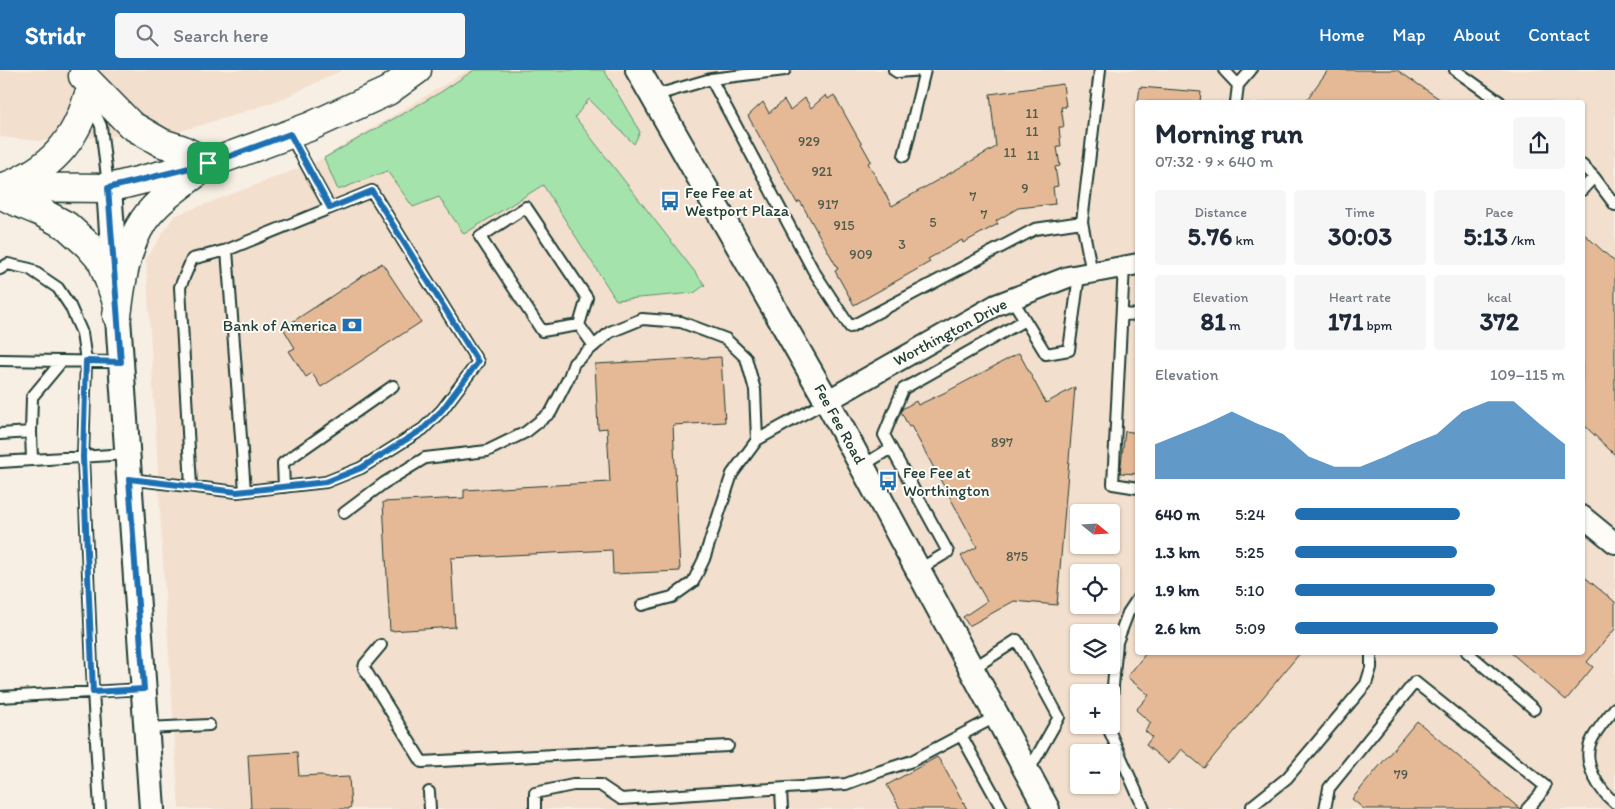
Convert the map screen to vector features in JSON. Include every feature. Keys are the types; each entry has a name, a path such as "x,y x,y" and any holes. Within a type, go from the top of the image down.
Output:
{"main road":[{"path":"1,189 108,188 211,162 308,127 388,91 417,70"},
{"path":"83,81 131,125 162,143 211,162"},
{"path":"1,189 32,174 58,154 77,128 83,81"},
{"path":"117,309 123,273 132,242 144,220 185,181 211,162"},
{"path":"1,189 12,200 42,212 66,226 89,246 102,261 117,309"}],"street":[{"name":"Fee Fee Road","path":"638,70 827,401 1047,809"},
{"path":"108,188 152,809"},
{"name":"Worthington Drive","path":"827,401 996,305 1068,277 1131,265"},
{"path":"1585,518 1615,543"}],"lane":[{"path":"653,96 711,80 785,70"},
{"path":"894,70 896,72 924,70 904,156"},
{"path":"1012,299 1046,354 1070,350 1085,274 1082,222 1100,70"},
{"path":"1224,70 1238,85"},
{"path":"1236,100 1238,85 1251,70"},
{"path":"1455,70 1497,100"},
{"path":"711,80 813,270 850,327 1035,229 1082,222"},
{"path":"83,81 101,126 108,188"},
{"path":"290,134 330,208"},
{"path":"1585,168 1615,205"},
{"path":"1585,187 1594,177"},
{"path":"129,479 237,492 326,482 361,468 423,429 442,410 478,362 372,191 227,250 192,259 180,287 191,486"},
{"path":"526,207 587,298 579,325 542,331 480,238 526,207"},
{"path":"227,250 244,491"},
{"path":"0,270 8,264 30,269 58,288 70,306 82,333 86,361 83,457 100,809"},
{"path":"1131,265 1122,314 1113,484 1135,488"},
{"path":"1122,314 1135,315"},
{"path":"344,513 384,483 424,458 487,451 526,432 551,412 574,363 610,332 642,319 681,322 726,339 746,358 755,390 757,440"},
{"path":"918,570 948,552 884,435 903,389 1025,320"},
{"path":"579,325 594,346"},
{"path":"0,360 121,362"},
{"path":"32,460 32,397 62,361"},
{"path":"284,487 283,464 393,386"},
{"path":"642,605 672,597 693,582 704,558 732,474 757,440 827,401"},
{"path":"0,434 31,432"},
{"path":"862,466 891,448"},
{"path":"0,462 127,454"},
{"path":"1113,684 1117,642 1128,613 1135,602"},
{"path":"972,669 1017,640 1059,717 1028,773"},
{"path":"381,645 365,664 364,668 422,762 728,746"},
{"path":"1252,809 1252,806 1287,778 1366,684 1371,668 1371,655"},
{"path":"1471,655 1534,709"},
{"path":"1324,809 1329,788 1414,682 1545,786 1527,809"},
{"path":"0,697 144,689"},
{"path":"1615,708 1603,722 1590,745 1589,761 1595,780 1615,803"},
{"path":"536,809 535,793 573,785 600,785 621,799 781,790 846,784 912,761 997,716"},
{"path":"147,728 209,725"},
{"path":"1111,734 1144,809"},
{"path":"961,736 1002,809"},
{"path":"781,790 782,809"},
{"path":"429,792 430,809"}],"shaded area":[{"path":"0,70 343,70 282,99 177,132 39,141 0,137"},
{"path":"468,70 1615,70 1615,809 179,809 146,259 174,216 318,161"}],"green space":[{"path":"474,70 604,70 640,132 634,144 589,99 575,117 705,285 694,293 616,300 543,185 464,234 439,197 413,207 387,171 338,190 324,158 441,92"}],"building":[{"path":"1328,70 1397,70 1441,100 1306,100"},
{"path":"1063,84 1066,107 1061,107 1064,127 1059,127 1061,147 1057,147 1060,166 1055,167 1058,186 1053,187 1055,204 1018,208 996,221 998,224 963,243 962,240 928,259 930,262 854,305 835,271 838,269 800,201 797,203 748,116 763,102 769,113 784,100 790,110 805,98 811,108 826,95 828,99 834,95 871,161 868,163 892,206 996,147 990,94"},
{"path":"1140,87 1201,92 1200,100 1138,100"},
{"path":"1585,235 1615,262 1615,455 1585,426"},
{"name":"Bank of America","path":"382,263 421,322 321,387 312,373 306,377 289,351 295,348 283,328"},
{"path":"1019,353 1046,403 1075,387 1057,605 1014,601 969,626 963,617 987,601 961,556 977,547 911,426 909,427 901,412 902,409 916,401 918,405"},
{"path":"721,357 725,422 673,425 680,571 613,574 612,550 451,558 455,627 390,631 383,502 464,498 464,490 610,482 607,428 598,429 595,364"},
{"path":"1125,431 1135,433 1135,474 1120,473"},
{"path":"1585,577 1615,602 1615,629 1587,662 1593,667 1566,700 1514,655 1585,655"},
{"path":"1145,655 1298,655 1204,768 1181,749 1169,764 1146,745 1152,737 1145,731 1151,723 1136,710 1149,695 1127,677"},
{"path":"1417,721 1520,809 1364,809 1352,799"},
{"path":"297,752 299,776 349,777 351,807 349,809 251,809 248,755"},
{"path":"937,757 967,809 900,809 887,785"}],"place":[{"name":"Fee Fee at Westport Plaza","path":"670,201"},
{"name":"Bank of America","path":"352,325"},
{"name":"Fee Fee at Worthington","path":"888,481"}],"route":[{"path":"290,134 330,208 372,191 478,362 442,410 423,429 361,468 326,482 237,492 129,479 144,689 93,692 83,457 86,361 121,362 108,188 208,163 290,134"}]}
